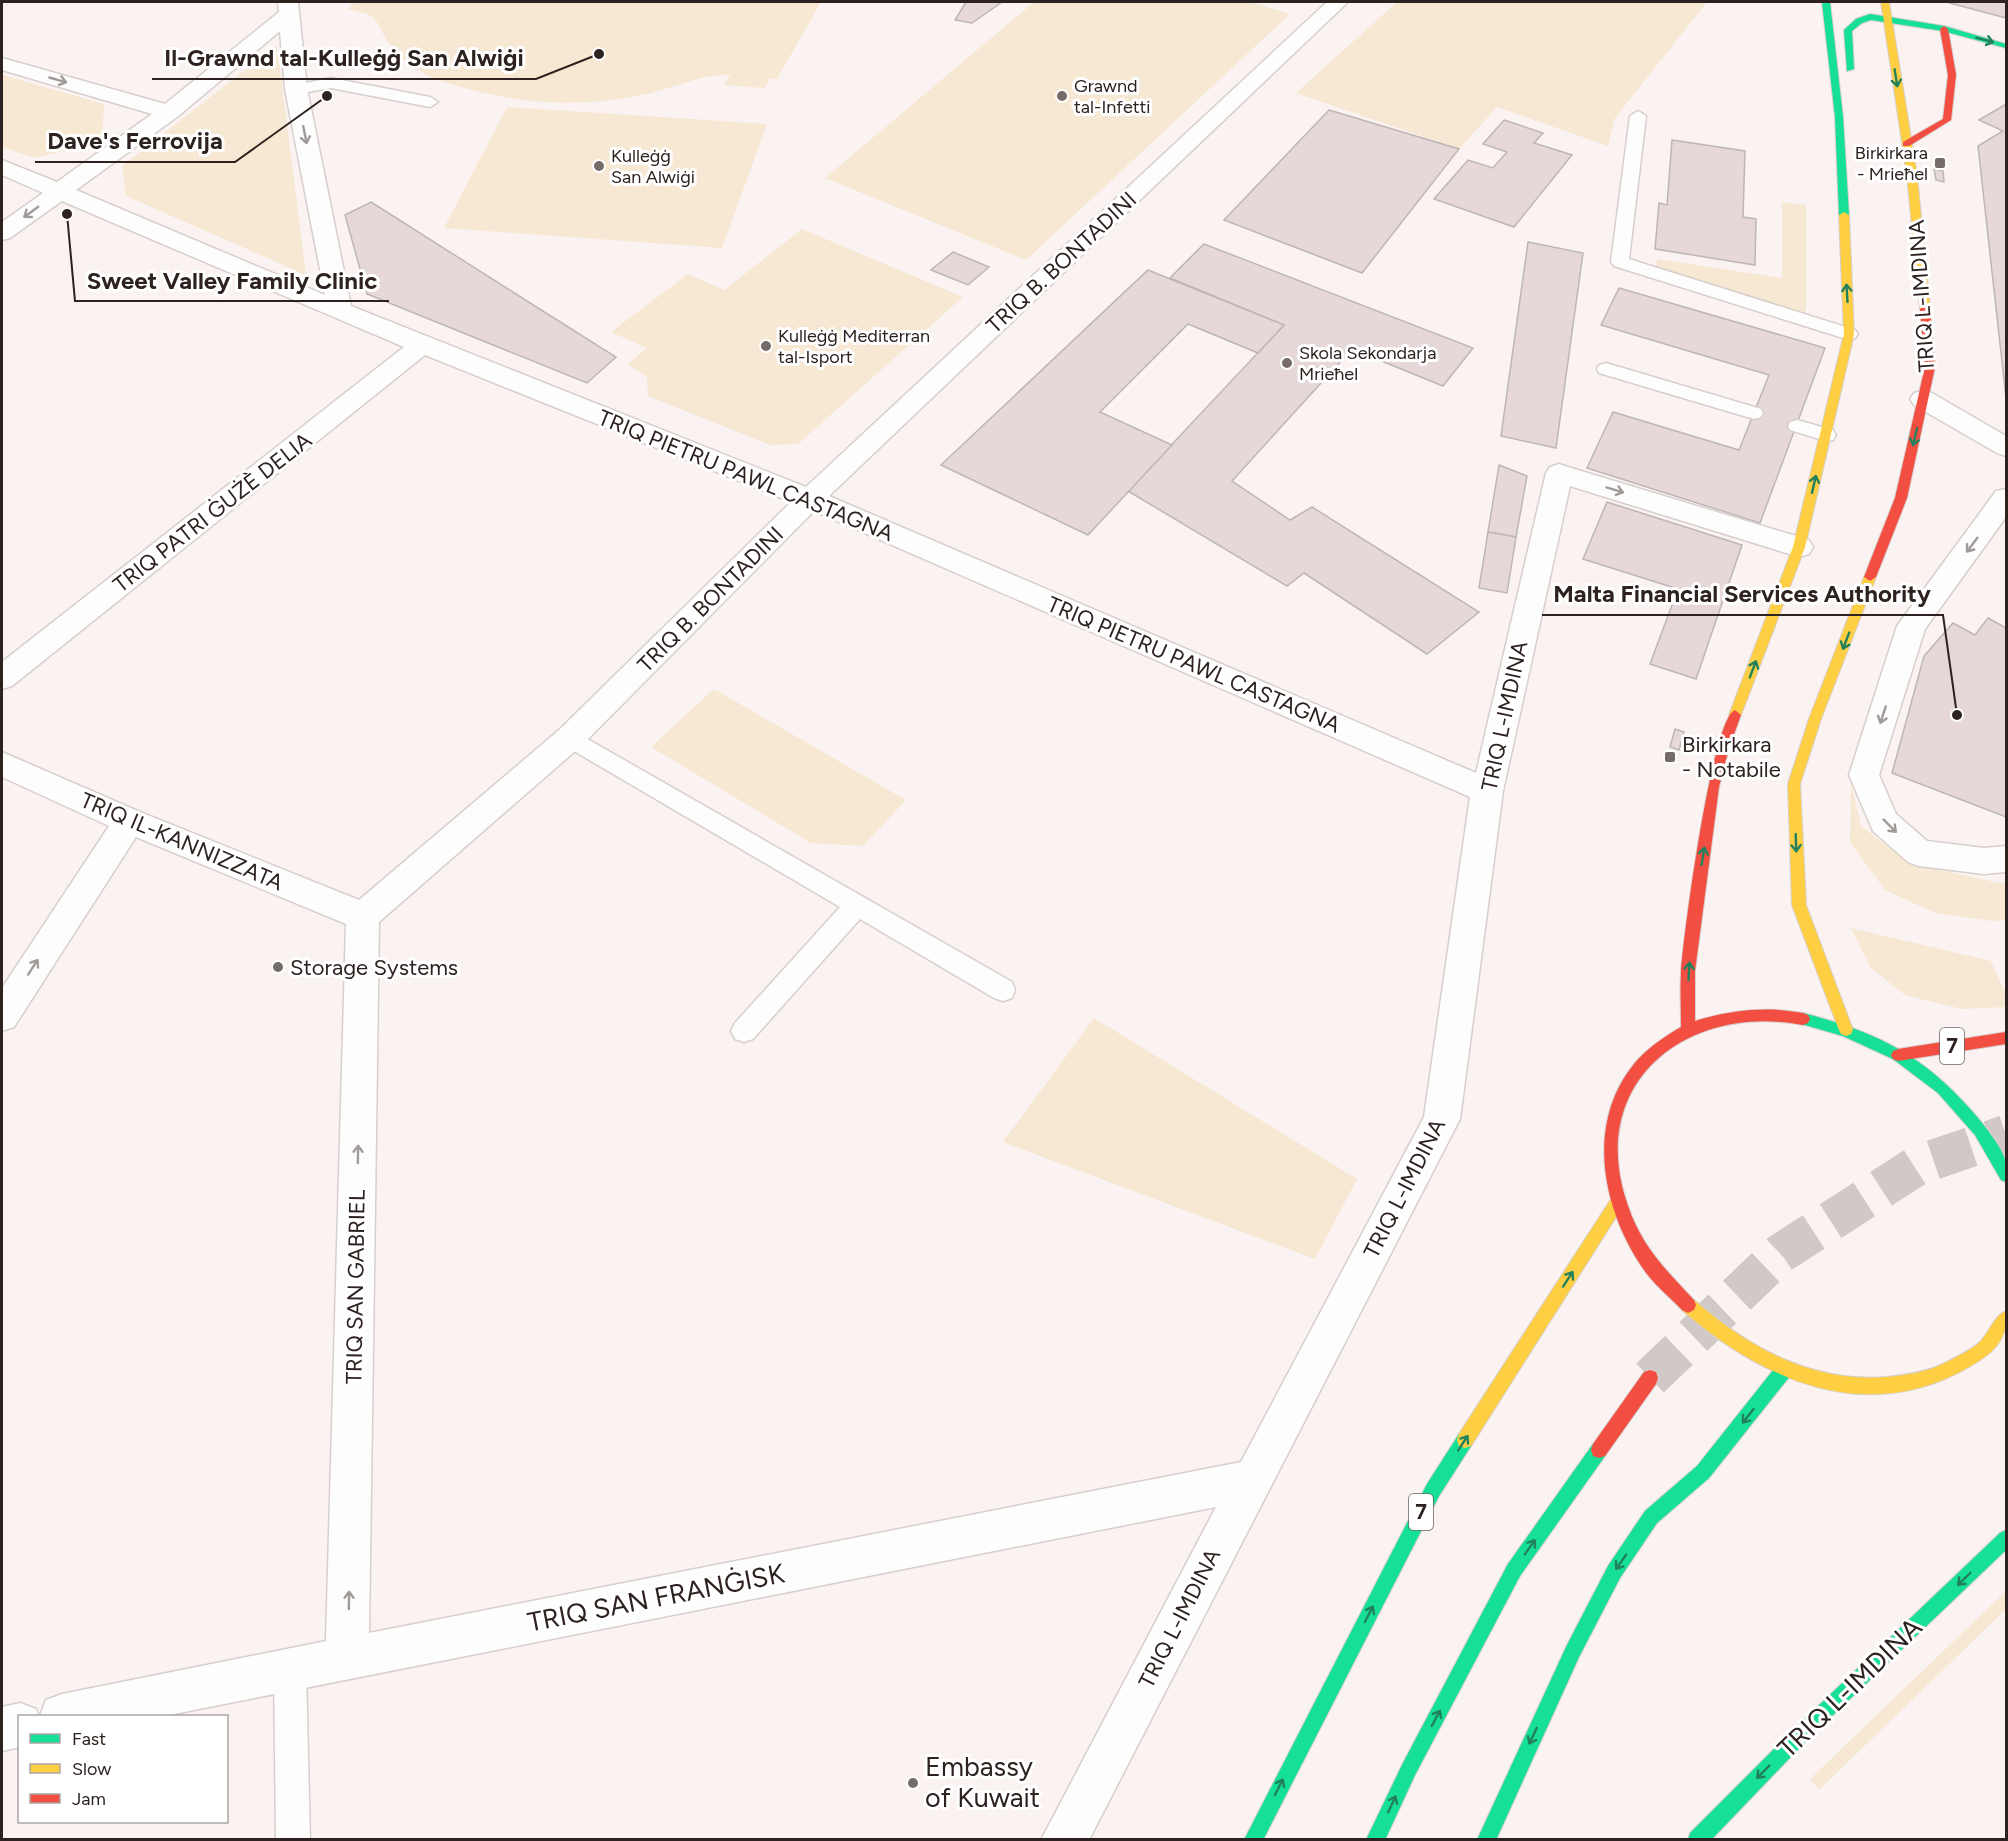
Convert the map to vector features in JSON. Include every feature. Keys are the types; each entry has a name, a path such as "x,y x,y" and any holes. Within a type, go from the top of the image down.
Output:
{"main road":[{"path":"1688,1028 1688,971 1713,787 1723,748 1799,547 1849,334 1839,117 1826,2"},
{"name":"TRIQ L-IMDINA","path":"1846,1030 1799,905 1794,784 1815,719 1901,498 1930,367 1912,175 1885,2"},
{"path":"1839,117 1851,93 1848,30 1859,21 1870,17 1944,29 2007,46"},
{"path":"1906,144 1947,120 1952,75 1944,29"},
{"path":"2007,1175 1980,1130 1950,1097 1898,1055 1846,1030 1791,1016 1737,1015 1688,1028 1654,1050 1628,1081 1614,1120 1611,1164 1618,1201 1652,1268 1710,1327 1784,1370 1840,1385 1894,1387 1943,1375 1983,1350 2007,1319"},
{"name":"7","path":"1898,1055 2007,1038"},
{"name":"7","path":"1253,1839 1433,1490 1618,1201"},
{"path":"1486,1839 1573,1651 1614,1572 1652,1517 1704,1472 1784,1370"},
{"path":"1376,1839 1409,1769 1514,1570 1650,1378"},
{"name":"TRIQ L-IMDINA","path":"1697,1839 1801,1734 2007,1539"}],"street":[{"path":"1306,2 1334,5"},
{"name":"TRIQ B. BONTADINI","path":"363,916 570,738 810,499 1334,5"},
{"path":"288,8 296,89 340,310"},
{"path":"2,233 169,112 288,8"},
{"path":"2,64 169,112"},
{"name":"TRIQ PIETRU PAWL CASTAGNA","path":"2,167 61,190 422,345 810,499 1487,791"},
{"name":"TRIQ PATRI ĠUŻÈ DELIA","path":"2,678 422,345"},
{"path":"1923,399 2007,447"},
{"name":"TRIQ L-IMDINA","path":"1064,1839 1442,1119 1487,791 1559,473 1799,547"},
{"path":"2007,498 1911,626 1864,775 1884,822 1919,853 1984,861 2007,859"},
{"name":"TRIQ IL-KANNIZZATA","path":"2,764 129,821 363,916"},
{"path":"2,1016 129,821"},
{"name":"TRIQ SAN GABRIEL","path":"347,1659 363,916"},
{"name":"TRIQ SAN FRANĠISK","path":"67,1715 290,1668 347,1659 1251,1480"},
{"path":"2,1729 18,1725"}],"lane":[{"path":"296,89 331,83 430,102"},
{"path":"1638,116 1620,262 1849,334"},
{"path":"1606,369 1754,413"},
{"path":"1797,426 1826,435"},
{"path":"570,738 1003,990"},
{"path":"744,1031 857,905"},
{"path":"290,1668 293,1839"}],"shaded area":[{"path":"354,2 821,2 777,79 770,78 765,88 724,85 730,75 720,75 621,99 572,103 499,96 432,77 416,69 394,50 372,16 348,9"},
{"name":"Grawnd tal-Infetti","path":"1034,2 1250,2 1290,14 1026,260 825,178"},
{"path":"1397,2 1707,2 1615,118 1608,146 1497,107 1459,149 1296,93"},
{"path":"277,45 306,275 126,196 122,166"},
{"path":"2,75 104,104 102,142 34,158 2,147"},
{"path":"507,107 767,124 722,248 444,228"},
{"path":"1782,202 1806,205 1806,314 1656,268 1657,259 1782,278"},
{"path":"802,229 963,297 798,444 770,445 648,396 647,377 628,364 647,348 611,332 688,274 724,290"},
{"path":"714,689 906,800 863,846 811,843 651,747"},
{"path":"1851,783 1861,826 1911,864 2000,883 2006,882 2006,920 1992,921 1935,913 1885,890 1850,842"},
{"path":"1851,928 1991,961 2006,995 2006,1007 1962,1009 1905,995 1871,968"},
{"path":"1094,1018 1357,1179 1315,1259 1003,1142"},
{"path":"2006,1591 2006,1609 1819,1790 1810,1779"}],"building":[{"path":"966,2 1002,2 972,23 955,20"},
{"path":"1946,2 2006,2 2006,18"},
{"path":"2006,104 2006,398 1978,146 2003,131 1979,120"},
{"path":"1329,110 1459,149 1362,273 1224,220"},
{"path":"1504,120 1543,133 1534,143 1572,155 1514,227 1434,199 1468,160 1493,168 1507,152 1483,144"},
{"path":"1672,140 1745,151 1743,217 1756,219 1755,265 1655,249 1659,203 1667,205"},
{"path":"1934,169 1943,171 1944,182 1936,180"},
{"path":"371,202 616,357 587,383 367,294 345,215"},
{"path":"1528,242 1583,253 1556,448 1501,436"},
{"path":"1204,244 1473,348 1443,386 1352,349 1232,481 1290,520 1312,507 1479,612 1427,654 1304,573 1287,586 1128,491 1284,325 1170,278"},
{"path":"953,252 989,267 968,285 931,270"},
{"path":"1148,270 1284,325 1258,353 1188,324 1100,412 1172,445 1088,535 941,465"},
{"path":"1619,288 1825,348 1760,523 1587,468 1613,412 1739,450 1769,375 1601,325"},
{"path":"1499,465 1527,476 1516,537 1488,532"},
{"path":"1607,502 1742,545 1696,679 1650,664 1678,589 1583,559"},
{"path":"1488,532 1516,537 1507,593 1479,588"},
{"path":"1988,618 2006,628 2006,817 1892,773 1924,656 1953,623 1975,635"},
{"path":"1675,729 1684,732 1679,750 1670,747"}],"tunnel":[{"path":"1650,1378 1781,1253 1918,1165 2006,1135"}],"traffic: fast":[{"path":"1826,2 1839,117 1844,215"},
{"path":"1850,69 1848,30 1859,21 1870,17 1944,29 2006,46"},
{"path":"1803,1019 1846,1030 1898,1055 1943,1088 1980,1130 2006,1175"},
{"path":"1486,1840 1573,1651 1614,1572 1651,1517 1703,1472 1784,1370"},
{"path":"1253,1840 1433,1490 1465,1440"},
{"path":"1375,1840 1409,1769 1514,1570 1599,1450"},
{"path":"1697,1840 1801,1734 2006,1539"}],"traffic: slow":[{"path":"1885,2 1912,175 1925,309"},
{"path":"1735,715 1799,547 1849,334 1844,215"},
{"path":"1846,1030 1799,905 1794,784 1815,719 1870,577"},
{"path":"1465,1440 1618,1201"},
{"path":"1688,1305 1718,1331 1752,1354 1789,1371 1828,1382 1868,1387 1907,1383 1945,1372 1985,1348 2006,1319"}],"traffic: jam":[{"path":"1906,144 1947,120 1952,75 1944,29"},
{"path":"1870,577 1901,498 1930,367 1925,309"},
{"path":"1688,1028 1688,971 1713,787 1723,748 1735,715"},
{"path":"1688,1305 1653,1269 1628,1225 1618,1200 1611,1162 1613,1127 1622,1095 1639,1068 1662,1046 1691,1029 1724,1018 1762,1015 1803,1019"},
{"path":"1898,1055 2006,1038"},
{"path":"1599,1450 1650,1378"}],"place":[{"name":"Il-Grawnd tal-Kulleġġ San Alwiġi","path":"599,54"},
{"name":"Dave's Ferrovija","path":"327,96"},
{"name":"Grawnd tal-Infetti","path":"1062,96"},
{"name":"Birkirkara - Mrieħel","path":"1940,163"},
{"name":"Kulleġġ San Alwiġi","path":"599,166"},
{"name":"Sweet Valley Family Clinic","path":"67,214"},
{"name":"Kulleġġ Mediterran tal-Isport","path":"766,346"},
{"name":"Skola Sekondarja Mrieħel","path":"1287,363"},
{"name":"Malta Financial Services Authority","path":"1957,715"},
{"name":"Birkirkara - Notabile","path":"1670,757"},
{"name":"Storage Systems","path":"278,967"},
{"name":"Embassy of Kuwait","path":"913,1783"}]}
